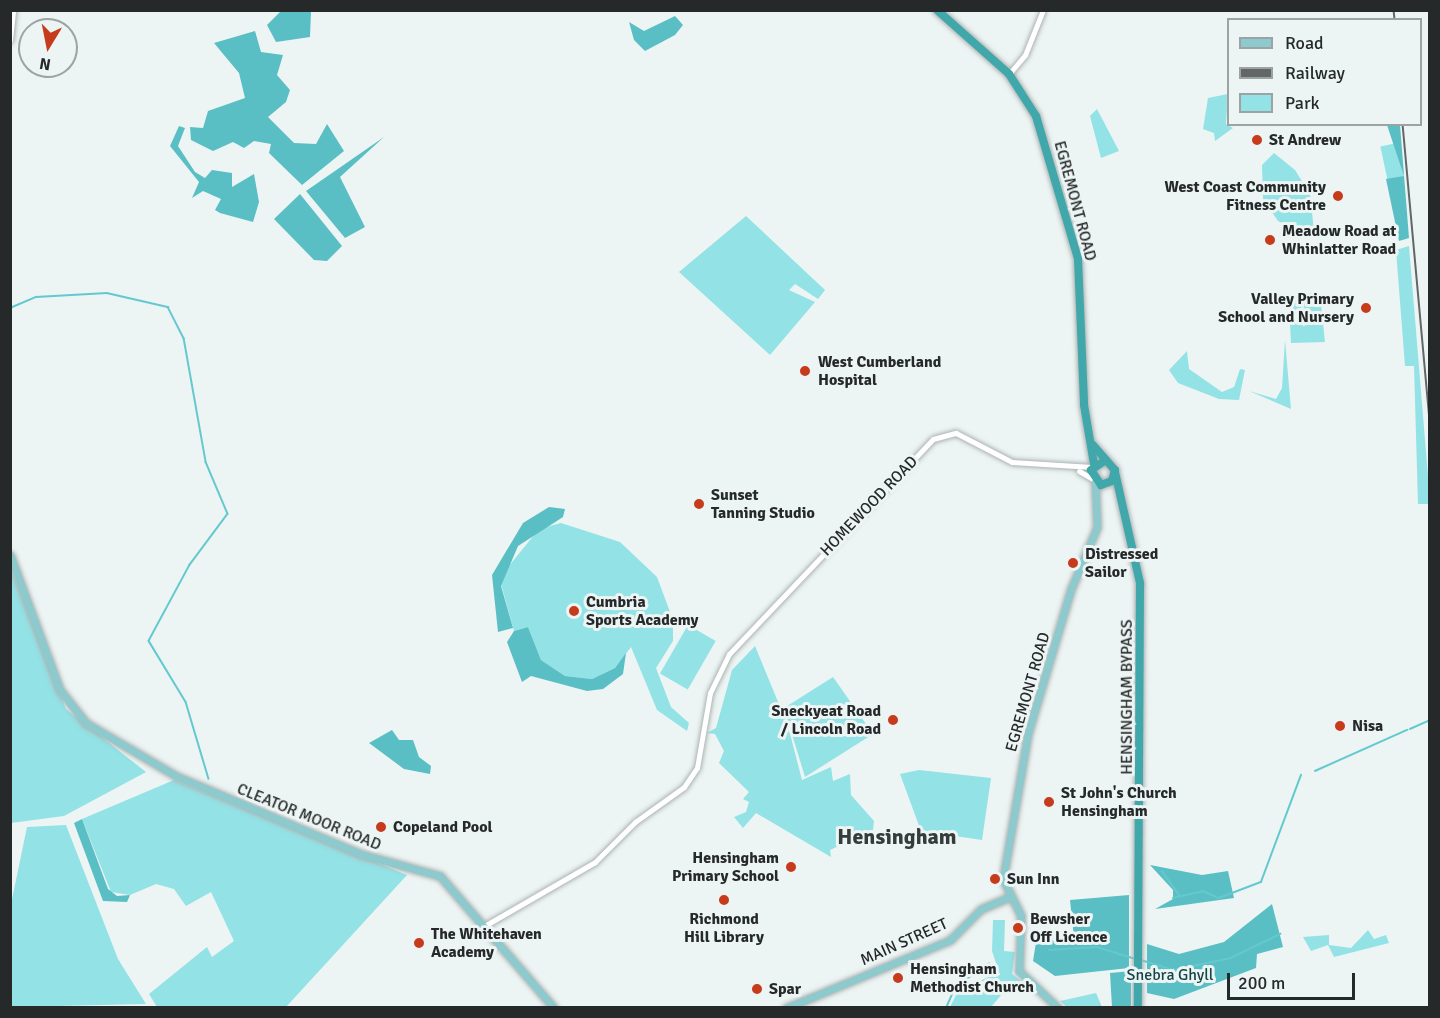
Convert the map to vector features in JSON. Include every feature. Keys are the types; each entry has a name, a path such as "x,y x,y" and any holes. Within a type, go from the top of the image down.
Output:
{"highway":[{"name":"EGREMONT ROAD","path":"937,10 1009,74 1036,116 1074,237 1093,465"},
{"path":"1091,441 1106,460 1115,472 1108,483 1094,480 1093,465 1106,460"},
{"name":"HENSINGHAM BYPASS","path":"1115,472 1141,592 1138,1008"},
{"name":"HENSINGHAM BYPASS","path":"1108,483 1122,497"}],"main road":[{"path":"1094,480 1099,500"},
{"path":"1099,500 1108,483"},
{"name":"EGREMONT ROAD","path":"1009,897 1003,879 1023,755 1071,589 1097,527 1099,500"},
{"name":"CLEATOR MOOR ROAD","path":"10,555 71,708 126,750 176,776 361,854 431,871 455,887 554,1008"},
{"path":"1009,897 1021,916 1017,965 1027,979 1058,1008"},
{"name":"MAIN STREET","path":"786,1008 950,940 981,909 1009,897"}],"street":[{"path":"10,40 13,10"},
{"path":"1009,74 1028,50 1043,10"},
{"name":"HOMEWOOD ROAD","path":"486,925 595,862 634,822 684,787 697,768 710,693 729,654 937,437 960,434 1012,462 1078,471"},
{"path":"1078,471 1093,465"},
{"path":"1078,471 1094,480"}],"green space":[{"path":"281,11 311,11 310,37 276,42 267,25"},
{"path":"675,16 683,25 675,35 645,51 634,40 629,22 644,31"},
{"path":"255,31 261,52 283,55 277,75 290,90 286,102 268,117 294,143 316,144 327,124 344,151 302,185 269,153 271,144 254,141 244,148 233,142 213,151 191,140 190,127 203,128 208,111 245,98 239,73 214,43"},
{"path":"1227,94 1226,124 1233,128 1215,141 1214,133 1203,129 1208,98"},
{"path":"1097,109 1119,151 1101,158 1090,116"},
{"path":"179,126 185,128 178,146 195,172 205,178 212,170 232,173 232,187 254,174 259,202 253,222 215,210 221,199 203,191 192,198 199,182 170,146"},
{"path":"1387,126 1400,126 1409,238 1399,241 1386,179 1404,176"},
{"path":"384,137 340,177 365,227 345,238 306,191"},
{"path":"1397,143 1404,176 1387,180 1380,147"},
{"path":"1274,153 1295,170 1310,194 1314,231 1295,230 1278,221 1263,199 1262,165"},
{"path":"300,194 342,246 327,261 314,260 274,219"},
{"path":"746,216 825,290 818,299 795,284 789,290 815,302 770,355 679,272"},
{"path":"1409,246 1429,504 1418,504 1414,366 1405,366 1396,250"},
{"path":"1314,292 1320,295 1325,342 1291,343 1289,304 1292,297"},
{"path":"1285,340 1291,409 1249,391 1276,399 1282,388"},
{"path":"1187,351 1189,369 1222,392 1234,387 1240,369 1245,370 1239,400 1219,399 1178,383 1169,370"},
{"path":"549,507 565,509 563,517 518,546 501,586 513,628 498,632 492,575 523,523"},
{"path":"561,523 620,542 657,577 673,620 673,641 656,668 671,707 689,723 687,731 657,710 631,647 615,668 592,679 565,676 541,660 528,627 514,631 501,584 504,572 539,529"},
{"path":"10,567 66,709 146,772 64,816 11,823"},
{"path":"688,625 716,641 688,689 660,673"},
{"path":"528,627 541,660 565,676 592,679 615,668 626,653 623,674 603,689 587,691 531,676 522,682 507,642 514,631"},
{"path":"755,646 788,726 802,780 831,767 833,781 850,774 851,795 874,821 873,830 830,850 831,857 756,813 743,828 734,817 746,812 749,802 743,799 749,792 719,763 724,751 715,734 707,733 716,728 732,670"},
{"path":"833,677 873,734 805,777 784,708"},
{"path":"392,730 399,740 413,740 419,757 431,766 430,774 404,769 369,743"},
{"path":"919,770 991,778 982,840 921,831 900,774"},
{"path":"174,780 407,875 286,1007 157,1007 149,994 207,947 212,957 234,941 211,892 186,906 174,889 156,884 130,895 111,892 82,819"},
{"path":"82,819 108,889 117,896 130,895 127,902 103,901 74,823"},
{"path":"66,825 118,959 146,1004 11,1007 11,904 27,827"},
{"path":"1150,865 1202,875 1228,871 1234,898 1155,909 1173,899 1173,890"},
{"name":"Snebra Ghyll","path":"1129,895 1129,968 1055,976 1033,961 1037,936 1074,938 1070,900"},
{"name":"Snebra Ghyll","path":"1272,904 1283,947 1257,954 1256,968 1174,999 1147,993 1147,944 1179,954 1224,942"},
{"path":"993,920 1005,920 1004,951 1015,952 1012,974 1030,988 1008,987 991,1007 950,1007 958,991 999,972 992,951"},
{"path":"1368,930 1374,939 1386,935 1389,943 1334,957 1328,945 1311,951 1303,937 1329,935 1329,945 1351,948"},
{"path":"1131,971 1131,1007 1112,1007 1110,973"},
{"path":"1096,993 1102,1007 1067,1007 1060,1001"}],"waterway":[{"path":"10,308 36,297 107,293 168,307 184,338 206,462 228,514 190,565 149,641 186,702 209,779"},
{"path":"1410,729 1430,720"},
{"path":"1315,771 1407,730"},
{"path":"1173,898 1203,891 1219,898 1261,882 1301,775"},
{"path":"1162,871 1180,896"},
{"path":"1141,960 1174,970 1231,958 1280,934"},
{"path":"1049,950 1097,947 1136,959"},
{"path":"946,1008 956,986 989,964"}],"railway":[{"path":"1394,10 1395,18"},
{"path":"1403,126 1430,418"}],"place":[{"name":"St Andrew","path":"1257,140"},
{"name":"West Coast Community Fitness Centre","path":"1338,196"},
{"name":"Meadow Road at Whinlatter Road","path":"1270,240"},
{"name":"Valley Primary School and Nursery","path":"1366,308"},
{"name":"West Cumberland Hospital","path":"805,371"},
{"name":"Sunset Tanning Studio","path":"699,504"},
{"name":"Distressed Sailor","path":"1073,563"},
{"name":"Cumbria Sports Academy","path":"574,611"},
{"name":"Sneckyeat Road / Lincoln Road","path":"893,720"},
{"name":"Nisa","path":"1340,726"},
{"name":"St John's Church Hensingham","path":"1049,802"},
{"name":"Copeland Pool","path":"381,827"},
{"name":"Hensingham Primary School","path":"791,867"},
{"name":"Sun Inn","path":"995,879"},
{"name":"Richmond Hill Library","path":"724,900"},
{"name":"Bewsher Off Licence","path":"1018,928"},
{"name":"The Whitehaven Academy","path":"419,943"},
{"name":"Hensingham Methodist Church","path":"898,978"},
{"name":"Spar","path":"757,989"}],"district":[{"name":"Hensingham","path":"897,837"}]}
